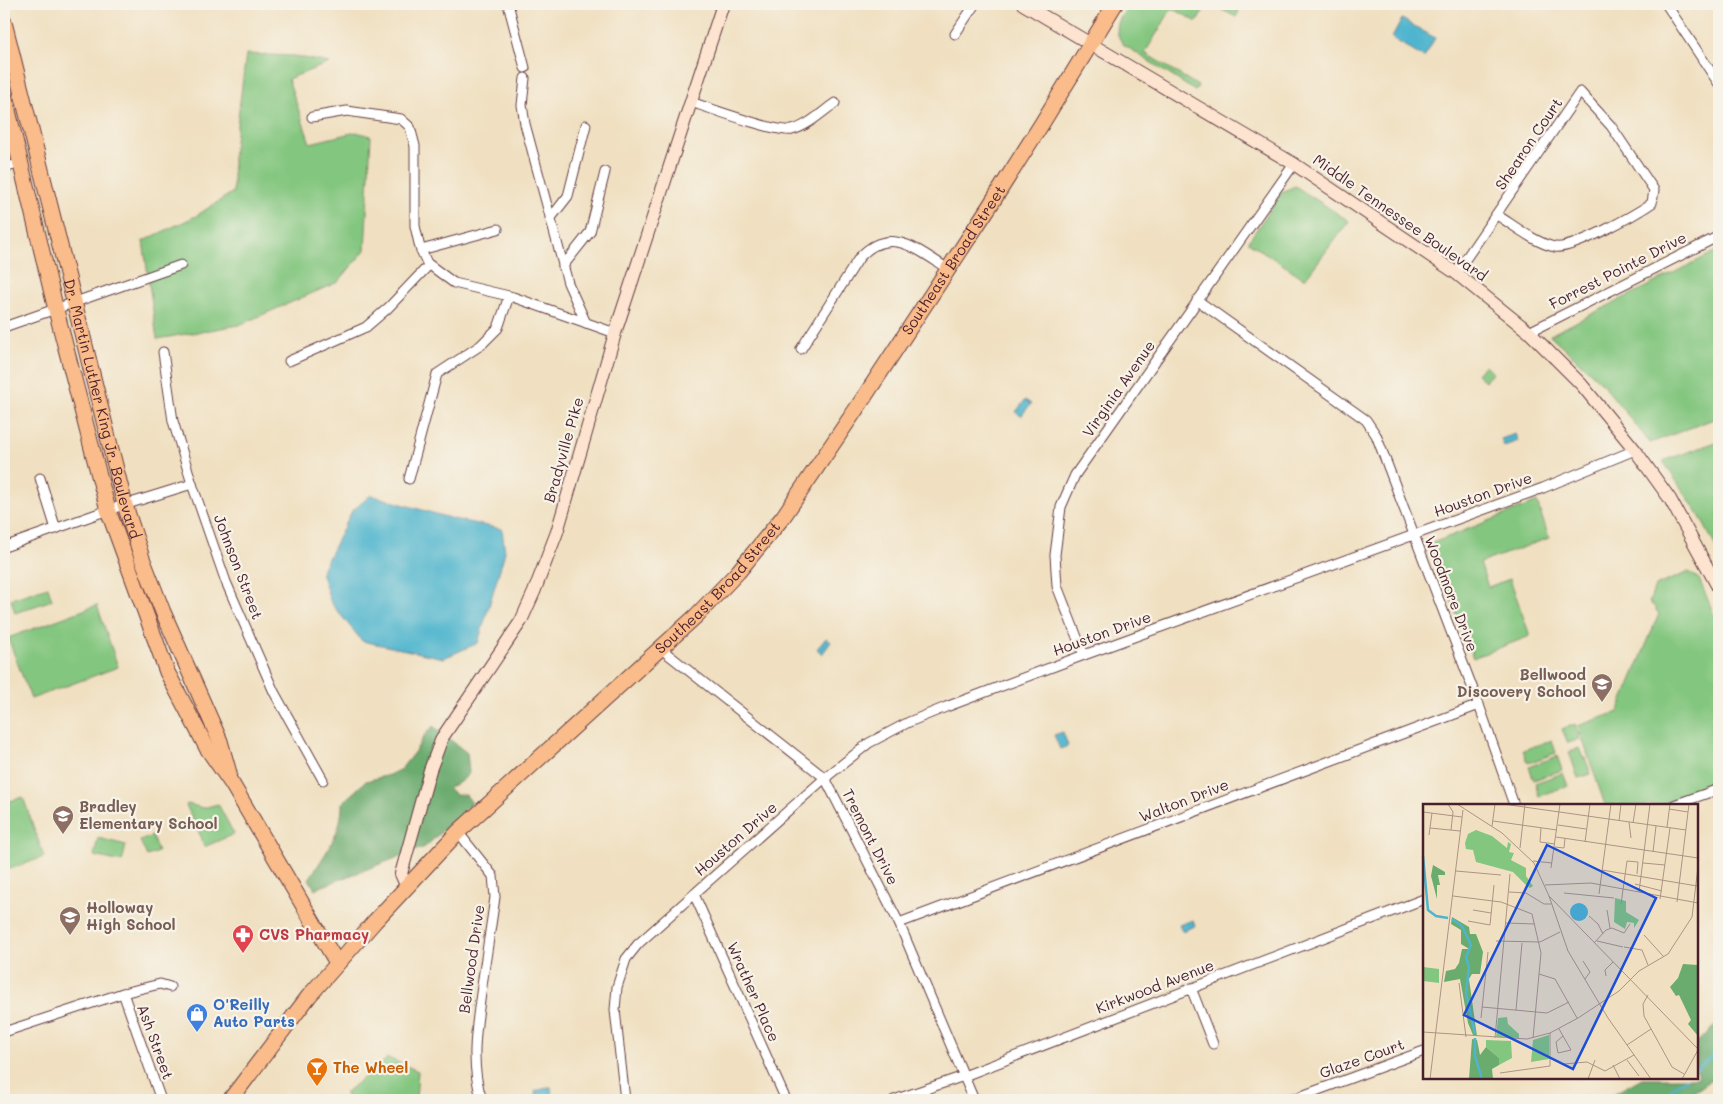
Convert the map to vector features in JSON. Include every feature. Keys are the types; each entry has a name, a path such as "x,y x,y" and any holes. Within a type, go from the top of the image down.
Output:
{"main road":[{"name":"Bradyville Pike","path":"407,887 401,874 430,770 442,738 521,621 557,532 615,333 723,4"},
{"name":"Middle Tennessee Boulevard","path":"1023,4 1294,164 1456,273 1529,332 1582,384 1635,450 1670,499 1719,589"},
{"name":"Southeast Broad Street","path":"230,1100 309,996 337,963 458,832 696,616 738,572 783,517 948,269 1036,133 1115,4"},
{"name":"Dr. Martin Luther King Jr. Boulevard","path":"4,22 125,505 142,558 163,612 220,742 232,784"},
{"name":"Dr. Martin Luther King Jr. Boulevard","path":"4,94 56,310 108,510 167,672 207,748 232,784 337,963"}],"street":[{"path":"508,4 525,68"},
{"path":"955,34 975,4"},
{"path":"1666,4 1719,84"},
{"path":"526,78 522,105 525,124 568,283 586,323"},
{"name":"Shearon Court","path":"1456,273 1580,92 1610,126 1654,190 1652,203 1640,211 1572,245 1555,247 1536,239 1497,215"},
{"path":"691,102 758,124 791,130 805,124 835,102"},
{"path":"312,117 348,111 401,119 410,127 415,146 415,226 421,250 429,265 454,283 509,296 615,333"},
{"path":"550,219 568,196 586,125"},
{"path":"4,168 21,163"},
{"name":"Virginia Avenue","path":"1084,655 1058,586 1055,555 1061,507 1075,475 1294,164"},
{"path":"563,266 590,232 605,172"},
{"path":"421,250 498,229"},
{"name":"Forrest Pointe Drive","path":"1529,332 1719,236"},
{"path":"801,349 859,258 868,248 881,242 909,244 948,269"},
{"path":"4,327 181,265"},
{"path":"288,361 366,327 388,308 429,265"},
{"path":"409,479 437,374 481,345 498,328 509,296"},
{"name":"Woodmore Drive","path":"1197,300 1366,420 1376,435 1479,705 1514,804"},
{"name":"Johnson Street","path":"163,352 173,421 192,484 226,582 274,692 323,780"},
{"name":"Houston Drive","path":"625,1100 615,1010 617,987 626,959 638,944 825,778 869,742 909,722 1084,655 1543,488 1635,450"},
{"path":"40,478 56,529"},
{"path":"4,547 108,510 192,484"},
{"name":"Tremont Drive","path":"660,648 825,778 899,923 974,1100"},
{"name":"Walton Drive","path":"899,923 1479,705"},
{"path":"1677,804 1719,789"},
{"name":"Bellwood Drive","path":"458,832 493,876 495,897 474,1039 477,1086 482,1100"},
{"name":"Wrather Place","path":"694,894 786,1100"},
{"name":"Kirkwood Avenue","path":"894,1100 964,1076 1423,899"},
{"path":"4,1032 123,993 160,984 170,987"},
{"path":"1191,988 1212,1044"},
{"name":"Ash Street","path":"123,993 161,1100"},
{"name":"Glaze Court","path":"1281,1100 1299,1097 1423,1051"}],"green space":[{"path":"1129,4 1207,4 1197,22 1172,8 1145,53 1198,86 1195,91 1124,45 1117,29"},
{"path":"1211,4 1231,4 1239,11 1236,17"},
{"path":"246,54 294,56 329,63 288,79 310,143 356,132 371,136 365,250 338,282 239,325 157,339 143,241 196,216 233,192 233,157"},
{"path":"1295,186 1349,221 1305,279 1248,242 1282,192"},
{"path":"1719,250 1719,417 1650,443 1601,382 1550,335"},
{"path":"1485,365 1493,373 1485,381 1477,374"},
{"path":"1719,441 1719,553 1699,515 1663,461"},
{"path":"1537,502 1549,538 1480,563 1488,587 1510,579 1530,636 1473,658 1430,544"},
{"path":"1689,572 1699,579 1719,626 1719,783 1661,804 1605,804 1578,726 1618,712 1659,614 1653,605 1649,603 1655,586"},
{"path":"48,587 52,600 15,613 11,599"},
{"path":"97,605 118,667 31,699 8,638"},
{"path":"1575,724 1580,739 1568,743 1562,729"},
{"path":"433,726 467,753 469,773 462,781 448,788 456,795 466,795 472,803 425,847 315,889 309,879 332,843 339,823 342,803 366,781 389,775 401,769"},
{"path":"1552,740 1556,753 1528,763 1523,750"},
{"path":"1579,748 1591,774 1578,778 1569,752"},
{"path":"1557,756 1562,770 1534,780 1529,767"},
{"path":"1563,773 1568,786 1539,796 1535,783"},
{"path":"23,797 44,857 4,871 4,803"},
{"path":"218,804 234,834 204,847 186,805 203,808"},
{"path":"152,836 158,852 147,856 140,841"},
{"path":"98,838 126,845 122,862 94,856"},
{"path":"1719,1023 1719,1075 1682,1100 1602,1100 1640,1079 1698,1079 1698,1041"},
{"path":"388,1058 418,1071 416,1100 345,1100 346,1092"}],"water":[{"path":"1402,19 1435,38 1424,58 1392,38"},
{"path":"1025,400 1031,404 1021,416 1016,412"},
{"path":"1515,434 1518,441 1504,446 1501,439"},
{"path":"371,495 453,519 502,529 505,552 478,643 444,658 362,641 331,603 321,572 352,511"},
{"path":"826,638 831,642 822,654 817,649"},
{"path":"1063,732 1068,746 1060,749 1054,735"},
{"path":"1193,920 1195,926 1182,931 1179,925"},
{"path":"551,1087 552,1094 537,1098 535,1091"}],"waterway":[{"path":"1698,1068 1719,1050"},
{"path":"1652,1100 1666,1093 1685,1079"}],"place":[{"name":"Bellwood Discovery School","path":"1602,703"},
{"name":"Bradley Elementary School","path":"63,835"},
{"name":"Holloway High School","path":"70,936"},
{"name":"CVS Pharmacy","path":"243,954"},
{"name":"O'Reilly Auto Parts","path":"197,1033"},
{"name":"The Wheel","path":"317,1087"}]}
